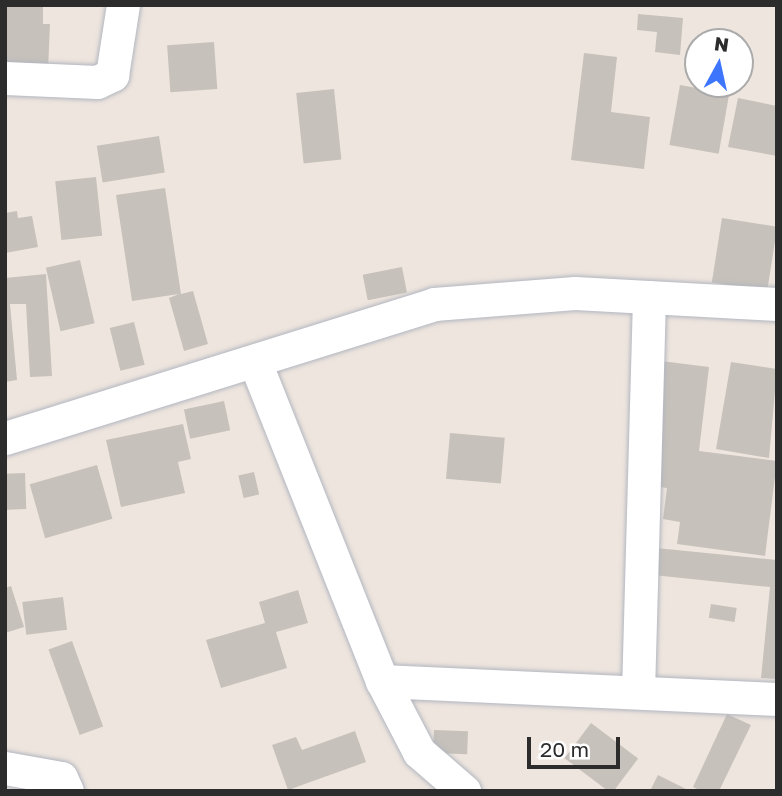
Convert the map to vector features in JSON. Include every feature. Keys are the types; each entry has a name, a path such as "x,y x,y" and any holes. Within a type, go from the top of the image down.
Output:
{"street":[{"path":"5,78 97,82 112,75 123,5"},
{"path":"5,438 434,304 575,293 777,304"},
{"path":"638,692 649,297"},
{"path":"255,362 382,681 419,752 464,791"},
{"path":"382,681 777,699"},
{"path":"5,768 61,778 67,791"}],"building":[{"path":"5,5 43,5 43,24 50,24 48,70 5,68"},
{"path":"638,14 683,18 680,55 655,52 657,32 637,30"},
{"path":"214,42 217,89 170,92 167,45"},
{"path":"584,53 617,57 611,112 650,117 644,169 571,160"},
{"path":"680,85 684,86 684,98 728,98 719,154 669,145"},
{"path":"334,89 341,160 304,164 296,93"},
{"path":"738,98 777,106 777,156 728,147"},
{"path":"159,136 165,173 103,182 97,146"},
{"path":"96,177 102,236 61,240 55,181"},
{"path":"165,188 181,294 193,291 208,344 184,351 169,298 179,294 132,301 116,195"},
{"path":"17,211 18,218 32,216 38,247 5,253 5,213"},
{"path":"722,218 777,227 767,291 712,282"},
{"path":"80,260 95,323 61,331 46,268"},
{"path":"402,267 407,293 368,300 363,275"},
{"path":"46,274 52,376 30,377 26,304 10,304 17,380 5,382 5,278"},
{"path":"134,322 145,365 120,371 110,328"},
{"path":"661,361 709,367 699,451 777,461 765,556 677,544 680,522 663,519 667,488 646,485"},
{"path":"731,362 777,369 769,458 716,449"},
{"path":"224,401 230,430 190,439 184,410"},
{"path":"183,424 191,459 178,462 185,493 121,507 106,440"},
{"path":"450,433 505,438 501,484 446,479"},
{"path":"97,465 112,519 45,538 30,484"},
{"path":"254,472 259,494 244,498 238,476"},
{"path":"25,473 26,509 6,510 5,474"},
{"path":"646,547 777,560 777,679 761,678 770,587 643,574"},
{"path":"11,586 24,627 5,633 5,588"},
{"path":"298,590 308,623 276,632 287,668 221,688 206,640 265,623 259,602"},
{"path":"63,597 67,630 26,635 22,602"},
{"path":"711,604 737,608 734,622 709,618"},
{"path":"72,641 103,727 80,735 49,650"},
{"path":"727,714 751,725 719,791 701,791 693,787"},
{"path":"591,723 638,759 614,791 608,791 565,758"},
{"path":"434,730 468,731 467,754 433,753"},
{"path":"355,731 366,762 288,790 272,745 296,737 302,750"},
{"path":"658,775 690,791 650,791"}]}
